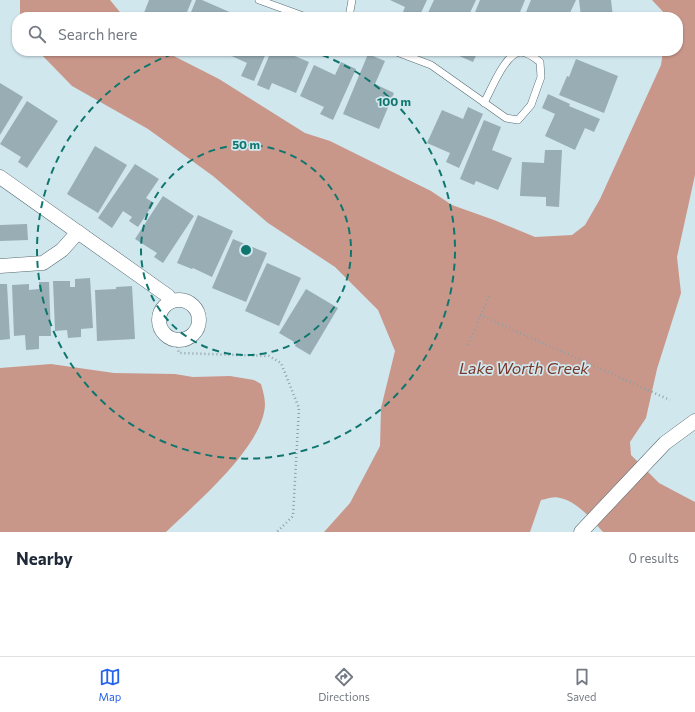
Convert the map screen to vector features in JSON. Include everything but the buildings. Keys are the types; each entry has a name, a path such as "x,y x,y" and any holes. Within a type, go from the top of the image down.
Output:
{"street":[{"path":"0,177 168,296 171,301"},
{"path":"0,266 42,263 62,250 78,232"},
{"path":"184,300 195,308 199,321 197,328 188,338 175,339 169,337 160,328 159,316 161,310 171,301 184,300"},
{"path":"581,532 665,443 695,421"}],"lane":[{"path":"259,0 293,12"},
{"path":"278,6 283,0"},
{"path":"350,12 352,0"},
{"path":"407,56 431,65 506,118 518,120 531,105 541,77 540,62 533,56"},
{"path":"484,103 511,56"}],"path":[{"path":"468,345 489,296"},
{"path":"480,315 670,400"},
{"path":"175,339 179,353 269,356 281,363 299,408 293,516 277,532"}],"water":[{"path":"20,0 110,0 120,12 20,12"},
{"name":"Lake Worth Creek","path":"652,0 695,0 695,175 677,257 681,293 657,369 646,418 630,442 631,455 659,483 695,502 695,532 603,532 573,503 556,497 541,500 530,532 324,532 350,503 380,446 381,408 395,351 378,310 335,267 268,223 213,176 148,129 72,86 43,56 174,56 219,79 305,133 330,141 431,191 452,205 535,237 572,235 585,225 600,199 661,65 662,56 683,56 683,12 663,12"},
{"path":"51,364 114,373 175,374 193,377 230,376 254,380 261,384 265,405 261,421 253,439 226,474 166,532 0,532 0,368"}]}
